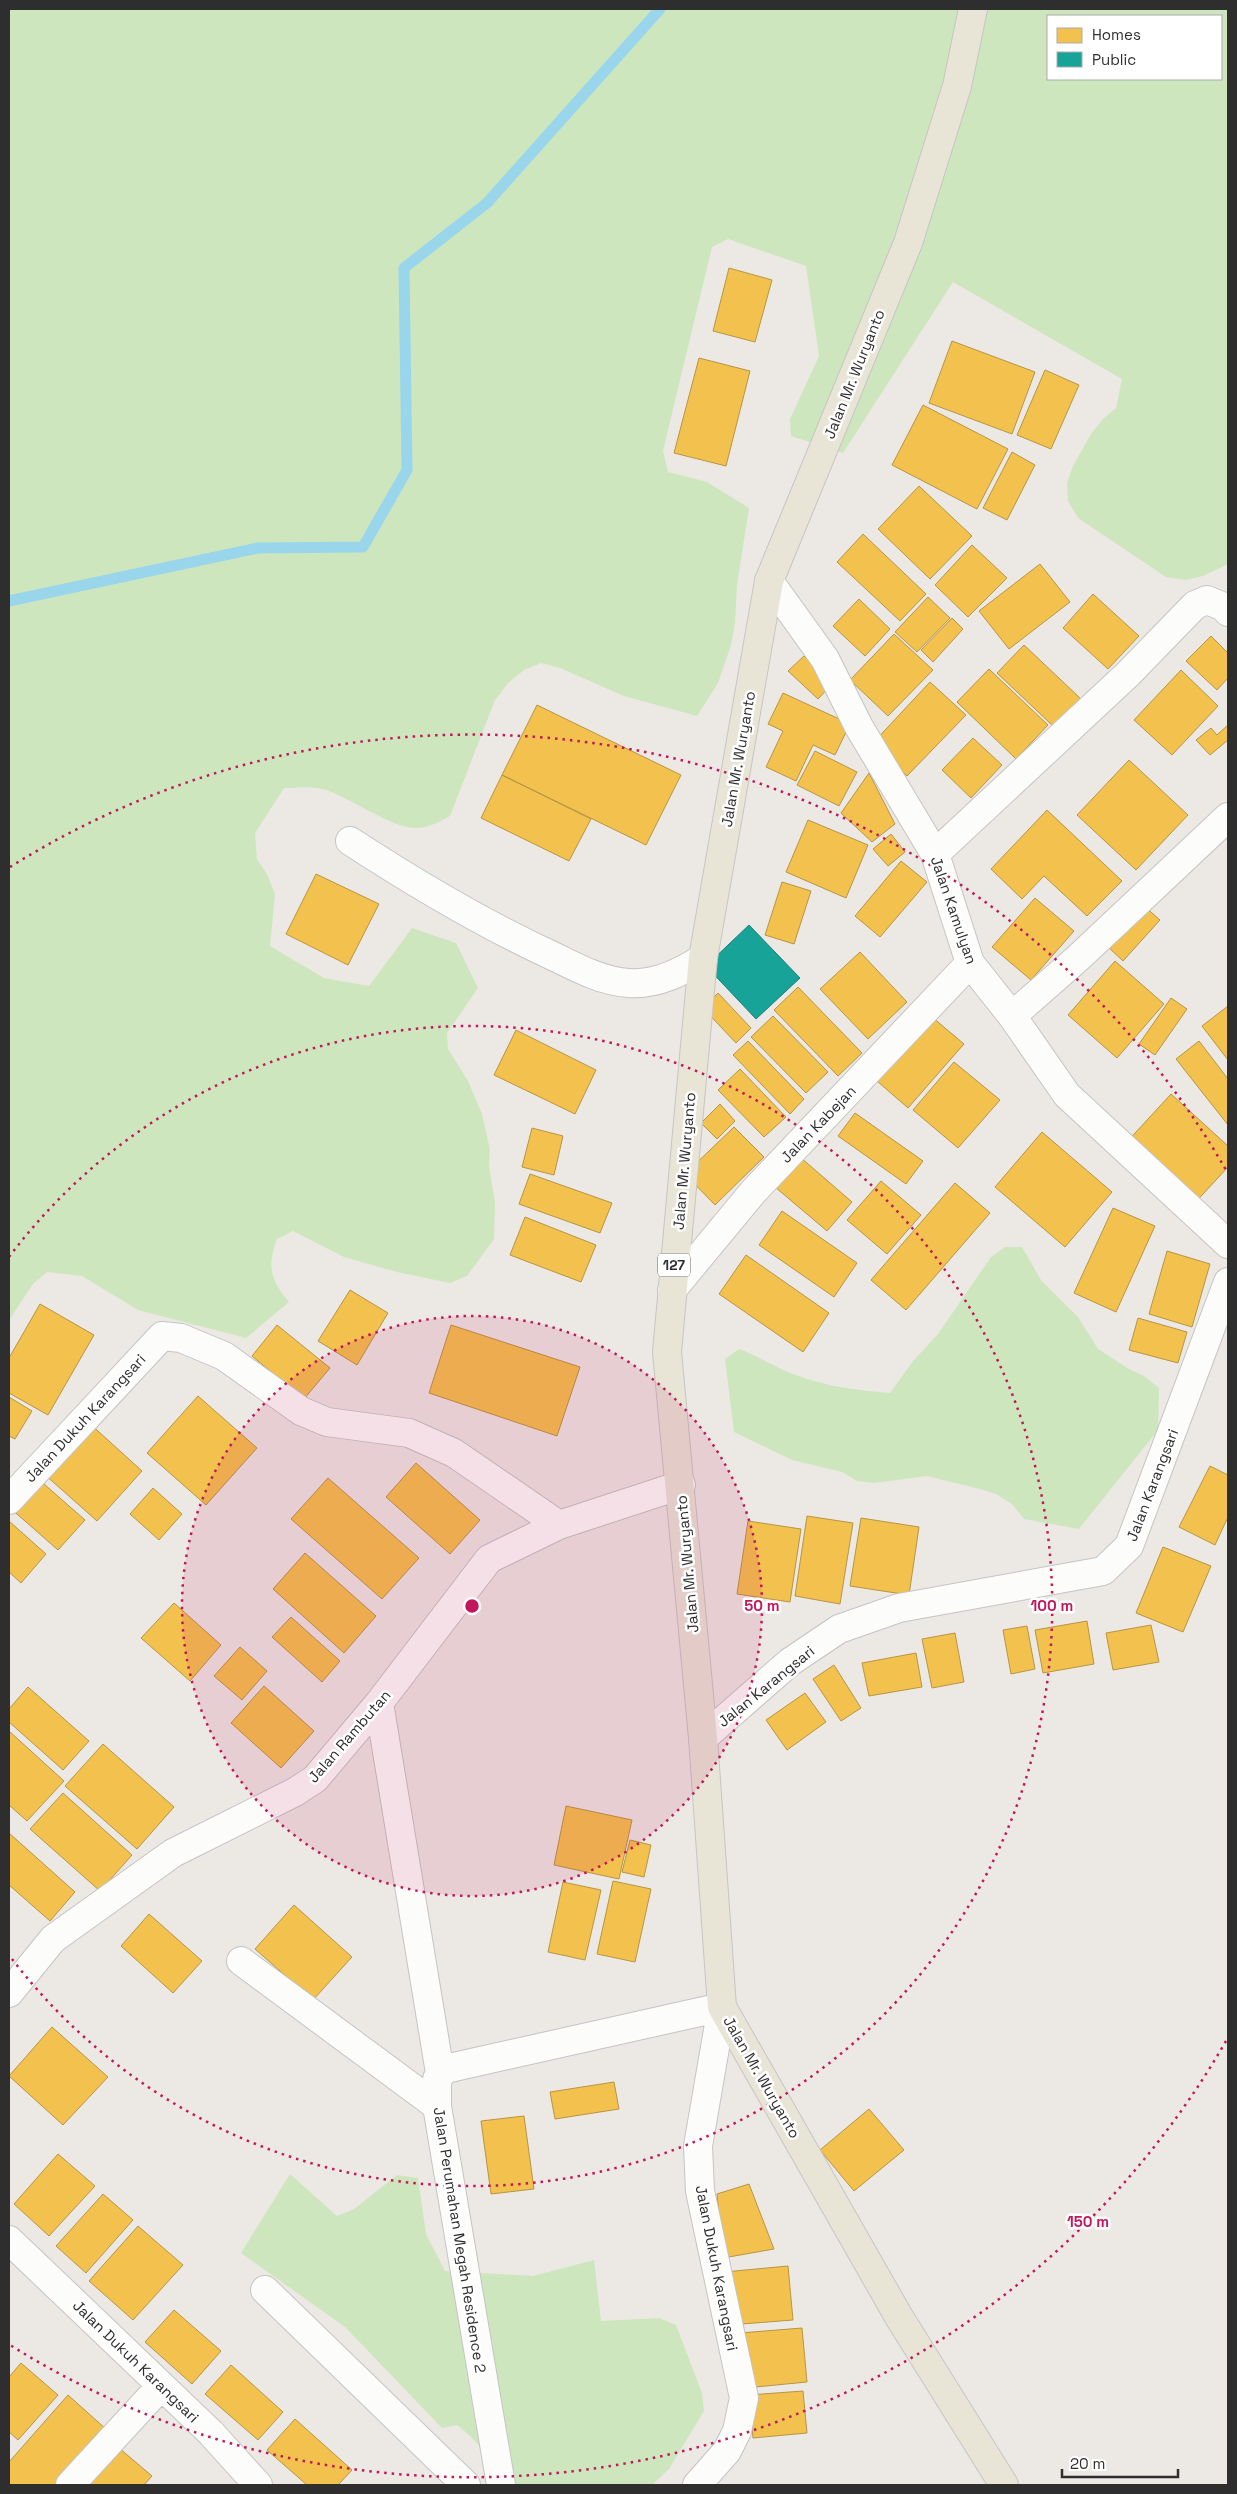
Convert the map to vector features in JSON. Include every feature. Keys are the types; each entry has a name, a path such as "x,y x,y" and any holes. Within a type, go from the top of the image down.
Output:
{"main road":[{"name":"Jalan Mr. Wuryanto","path":"973,9 957,86 908,243 769,581 703,958 667,1352 681,1485 703,1738 722,2007 900,2317 1004,2485"}],"street":[{"name":"Jalan Kamulyan","path":"769,581 825,660 859,727 935,854 970,963 1012,1016 1067,1095 1228,1244"},
{"path":"935,854 1128,674 1195,605 1207,600 1224,607 1228,612"},
{"path":"1012,1016 1078,958 1228,817"},
{"path":"350,841 412,881 509,936 588,973 630,983 639,982 666,978 685,970 703,958"},
{"name":"Jalan Kabejan","path":"672,1290 753,1192 970,963"},
{"name":"Jalan Karangsari","path":"703,1738 790,1662 839,1629 899,1608 1103,1571 1129,1546 1228,1282"},
{"name":"Jalan Dukuh Karangsari","path":"9,1500 162,1336 182,1338 224,1356 301,1411 327,1422 409,1433 454,1453 559,1525"},
{"name":"Jalan Rambutan","path":"9,1993 54,1939 173,1853 295,1792 315,1779 379,1703 489,1559 559,1525 681,1485"},
{"name":"Jalan Perumahan Megah Residence 2","path":"379,1703 440,2073 437,2079 437,2106 501,2485"},
{"path":"241,1961 437,2106"},
{"path":"440,2073 445,2069 722,2007"},
{"name":"Jalan Dukuh Karangsari","path":"698,2485 727,2451 737,2431 744,2398 700,2192 698,2146 722,2007"},
{"name":"Jalan Dukuh Karangsari","path":"9,2240 211,2433 258,2485"},
{"path":"265,2290 466,2485"},
{"path":"70,2485 161,2386"}],"green space":[{"path":"9,9 1228,9 1228,564 1203,576 1186,580 1166,577 1078,518 1068,501 1067,483 1073,466 1091,434 1103,419 1116,408 1122,379 953,282 843,453 791,436 790,419 819,356 806,266 728,239 712,247 663,451 668,472 707,482 749,508 737,585 735,624 731,645 718,683 697,716 624,696 560,668 541,663 524,670 508,683 495,700 450,816 427,827 408,827 385,819 326,790 284,788 255,833 257,859 267,874 275,894 270,946 324,978 369,986 412,928 456,943 478,988 447,1033 448,1049 468,1081 482,1114 490,1150 489,1167 495,1202 494,1239 467,1276 450,1283 397,1272 344,1257 293,1231 277,1239 271,1265 274,1279 289,1302 246,1338 138,1310 82,1276 47,1272 33,1284 9,1320"},
{"path":"1005,1247 1022,1247 1041,1280 1078,1317 1098,1349 1129,1369 1144,1376 1159,1388 1158,1430 1079,1529 1024,1519 1012,1504 996,1494 927,1476 874,1483 857,1481 842,1472 792,1460 734,1432 725,1359 739,1349 788,1372 814,1381 851,1389 890,1393 913,1361 938,1334 991,1257"},
{"path":"290,2174 337,2216 354,2209 397,2175 418,2178 426,2234 445,2271 533,2276 594,2260 601,2321 659,2318 676,2325 702,2393 704,2411 669,2469 652,2485 515,2485 511,2478 457,2425 442,2428 345,2327 241,2253"}],"building: Homes":[{"path":"729,268 772,280 755,342 713,331"},
{"path":"952,341 1035,372 1012,434 929,403"},
{"path":"699,358 750,371 726,466 674,453"},
{"path":"1045,370 1079,385 1051,449 1017,435"},
{"path":"923,405 1008,449 977,509 892,465"},
{"path":"1012,452 1035,465 1007,520 983,508"},
{"path":"919,486 972,536 930,579 878,529"},
{"path":"863,534 926,594 900,621 837,562"},
{"path":"972,545 1007,578 968,617 935,585"},
{"path":"1040,564 1070,602 1009,649 979,611"},
{"path":"1093,594 1139,636 1108,669 1063,628"},
{"path":"928,597 950,618 917,652 895,632"},
{"path":"859,599 890,629 865,656 833,626"},
{"path":"952,618 963,629 933,662 921,650"},
{"path":"894,634 933,670 888,716 850,680"},
{"path":"1211,636 1228,653 1228,678 1217,690 1186,661"},
{"path":"1024,645 1081,699 1054,727 997,673"},
{"path":"804,656 833,683 818,699 788,671"},
{"path":"989,669 1048,725 1016,759 957,702"},
{"path":"1181,670 1218,706 1172,755 1134,720"},
{"path":"930,682 966,715 907,776 872,744"},
{"path":"783,693 850,724 835,755 813,745 796,781 766,767 783,731 768,724"},
{"path":"537,705 681,775 646,845 502,775"},
{"path":"1228,725 1228,740 1210,755 1196,740 1211,728 1217,735"},
{"path":"973,738 1002,765 971,798 942,770"},
{"path":"815,751 857,772 839,806 797,785"},
{"path":"1129,760 1188,815 1136,870 1077,815"},
{"path":"869,773 895,824 872,842 841,813"},
{"path":"502,775 591,819 569,861 481,818"},
{"path":"1047,810 1122,881 1087,916 1044,876 1022,899 991,869"},
{"path":"808,820 868,845 846,898 786,872"},
{"path":"891,834 905,852 888,866 873,849"},
{"path":"901,861 927,882 880,937 855,916"},
{"path":"316,874 379,904 348,965 286,934"},
{"path":"782,882 811,891 794,944 765,935"},
{"path":"1035,898 1074,931 1031,980 992,947"},
{"path":"1143,905 1160,920 1123,961 1107,946"},
{"path":"860,952 907,1002 868,1039 820,989"},
{"path":"1115,961 1164,1004 1117,1058 1068,1015"},
{"path":"798,987 862,1053 838,1076 774,1010"},
{"path":"718,993 751,1028 736,1043 703,1008"},
{"path":"1171,998 1187,1009 1155,1055 1139,1044"},
{"path":"1228,1006 1228,1060 1202,1026"},
{"path":"773,1016 828,1072 806,1093 751,1037"},
{"path":"932,1017 964,1044 908,1108 877,1081"},
{"path":"516,1030 596,1070 575,1114 494,1075"},
{"path":"748,1041 804,1099 790,1114 733,1055"},
{"path":"1199,1041 1228,1079 1228,1125 1176,1059"},
{"path":"954,1062 1000,1100 958,1148 913,1110"},
{"path":"740,1069 786,1117 764,1137 718,1090"},
{"path":"1171,1094 1228,1146 1228,1167 1192,1206 1125,1144"},
{"path":"720,1104 735,1121 717,1139 701,1123"},
{"path":"855,1113 923,1161 906,1184 838,1136"},
{"path":"734,1127 764,1157 715,1205 685,1174"},
{"path":"532,1128 563,1136 554,1175 522,1167"},
{"path":"1042,1132 1112,1192 1065,1247 995,1187"},
{"path":"800,1157 852,1202 827,1231 775,1187"},
{"path":"530,1174 612,1203 600,1233 519,1204"},
{"path":"881,1181 921,1215 887,1254 847,1220"},
{"path":"955,1183 990,1213 906,1310 871,1280"},
{"path":"1113,1208 1155,1226 1116,1312 1074,1293"},
{"path":"782,1211 857,1263 834,1297 759,1245"},
{"path":"525,1217 596,1245 581,1282 510,1255"},
{"path":"1167,1251 1210,1264 1192,1327 1149,1314"},
{"path":"746,1255 829,1313 803,1352 719,1294"},
{"path":"350,1290 388,1313 357,1365 318,1341"},
{"path":"40,1304 94,1335 48,1415 9,1393 9,1358"},
{"path":"1138,1318 1187,1332 1178,1363 1129,1350"},
{"path":"277,1325 330,1368 304,1399 252,1356"},
{"path":"451,1325 580,1367 557,1436 429,1393"},
{"path":"198,1396 257,1448 206,1505 147,1453"},
{"path":"9,1397 32,1411 15,1439 9,1436"},
{"path":"88,1422 142,1471 97,1521 43,1473"},
{"path":"416,1463 480,1520 450,1554 386,1497"},
{"path":"1210,1466 1228,1475 1228,1517 1215,1545 1179,1527"},
{"path":"36,1477 85,1520 58,1550 9,1507"},
{"path":"328,1478 419,1558 382,1599 291,1519"},
{"path":"153,1488 182,1514 159,1540 130,1514"},
{"path":"807,1516 853,1523 840,1604 795,1596"},
{"path":"861,1518 919,1527 909,1595 850,1586"},
{"path":"9,1521 46,1554 21,1583 9,1572"},
{"path":"748,1521 801,1529 790,1602 737,1594"},
{"path":"1163,1547 1211,1566 1183,1632 1136,1613"},
{"path":"305,1553 376,1616 344,1653 273,1589"},
{"path":"174,1603 221,1645 190,1681 141,1638"},
{"path":"291,1617 340,1661 322,1682 272,1637"},
{"path":"1087,1621 1094,1664 1043,1673 1035,1630"},
{"path":"1151,1625 1159,1662 1113,1670 1106,1633"},
{"path":"1027,1626 1035,1669 1011,1674 1003,1630"},
{"path":"955,1633 964,1682 932,1688 922,1639"},
{"path":"240,1647 267,1671 242,1700 214,1676"},
{"path":"916,1653 922,1687 869,1696 862,1663"},
{"path":"834,1665 861,1708 841,1721 813,1679"},
{"path":"264,1686 314,1731 281,1768 231,1723"},
{"path":"28,1687 89,1741 63,1770 9,1722 9,1709"},
{"path":"805,1693 826,1722 787,1750 766,1720"},
{"path":"9,1731 64,1781 27,1821 9,1805"},
{"path":"103,1744 174,1807 137,1849 65,1786"},
{"path":"63,1793 132,1855 100,1891 30,1829"},
{"path":"566,1806 632,1820 619,1879 554,1865"},
{"path":"9,1833 75,1892 50,1921 9,1885"},
{"path":"630,1840 651,1845 644,1877 622,1872"},
{"path":"613,1881 651,1889 635,1962 597,1954"},
{"path":"563,1882 601,1890 585,1960 548,1952"},
{"path":"294,1905 352,1957 313,2000 255,1949"},
{"path":"149,1914 202,1961 173,1993 121,1946"},
{"path":"52,2027 108,2077 63,2125 9,2076"},
{"path":"614,2082 619,2109 555,2119 550,2092"},
{"path":"869,2109 904,2150 854,2191 820,2150"},
{"path":"524,2116 534,2189 491,2194 481,2121"},
{"path":"58,2154 95,2186 49,2236 14,2204"},
{"path":"749,2184 774,2249 723,2258 717,2194"},
{"path":"103,2194 133,2220 86,2273 56,2246"},
{"path":"138,2226 183,2265 133,2320 89,2281"},
{"path":"788,2266 793,2320 729,2325 724,2272"},
{"path":"174,2310 221,2351 192,2384 145,2342"},
{"path":"802,2328 807,2382 745,2388 740,2333"},
{"path":"21,2363 58,2395 18,2440 9,2432 9,2377"},
{"path":"231,2365 283,2412 258,2440 205,2394"},
{"path":"803,2391 807,2433 753,2438 749,2395"},
{"path":"68,2395 107,2430 57,2485 9,2485 9,2462"},
{"path":"295,2419 352,2470 338,2485 307,2485 267,2450"},
{"path":"119,2448 152,2476 144,2485 85,2485"}],"building: Public":[{"path":"749,925 800,978 756,1019 706,966"}],"waterway":[{"path":"9,601 258,548 363,547 407,470 404,268 487,203 660,9"}]}
